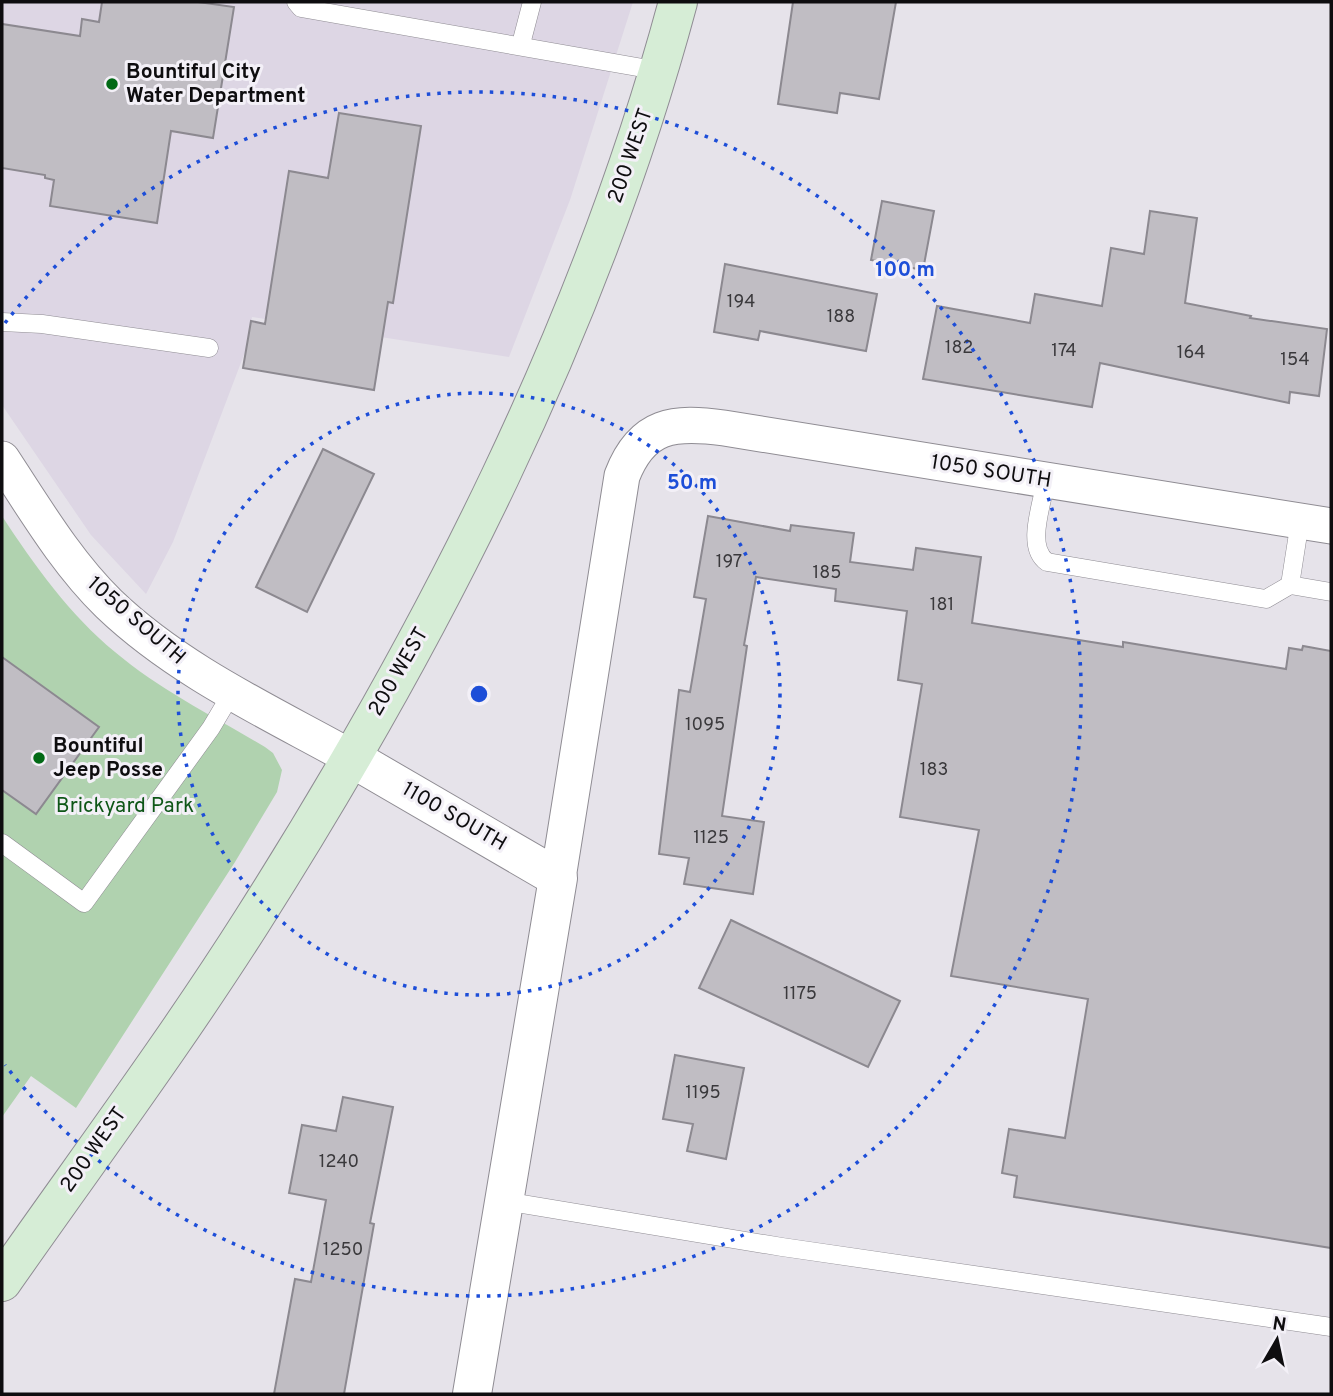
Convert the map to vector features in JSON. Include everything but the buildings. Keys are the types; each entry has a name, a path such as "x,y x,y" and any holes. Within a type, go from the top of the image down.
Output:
{"main road":[{"name":"200 WEST","path":"2,1282 252,922 430,618 498,487 614,206 660,71 678,2"}],"street":[{"name":"1050 SOUTH","path":"558,877 618,494 628,460 639,446 674,424 692,424 1315,524"},
{"name":"1050 SOUTH","path":"2,459 55,539 109,604 184,664 350,757"},
{"name":"1100 SOUTH","path":"350,757 558,877"},
{"path":"472,1394 558,877"}],"lane":[{"path":"296,2 301,8 521,44 660,71"},
{"path":"521,44 533,2"},
{"path":"2,322 42,324 209,348"},
{"path":"1046,481 1036,544 1040,557 1047,562 1266,599 1290,585 1315,524"},
{"path":"1290,585 1331,592"},
{"path":"2,843 84,903 211,729 233,691"},
{"path":"504,1201 782,1247 1331,1327"}],"shaded area":[{"path":"2,2 633,2 570,200 509,357 252,317 248,344 173,542 146,594 91,535 2,405"}],"green space":[{"name":"Brickyard Park","path":"2,516 54,588 99,638 150,679 265,747 273,753 282,770 277,792 235,862 76,1108 31,1076 2,1117"}],"place":[{"name":"Bountiful City Water Department","path":"112,84"},
{"name":"Bountiful Jeep Posse","path":"39,758"}]}
